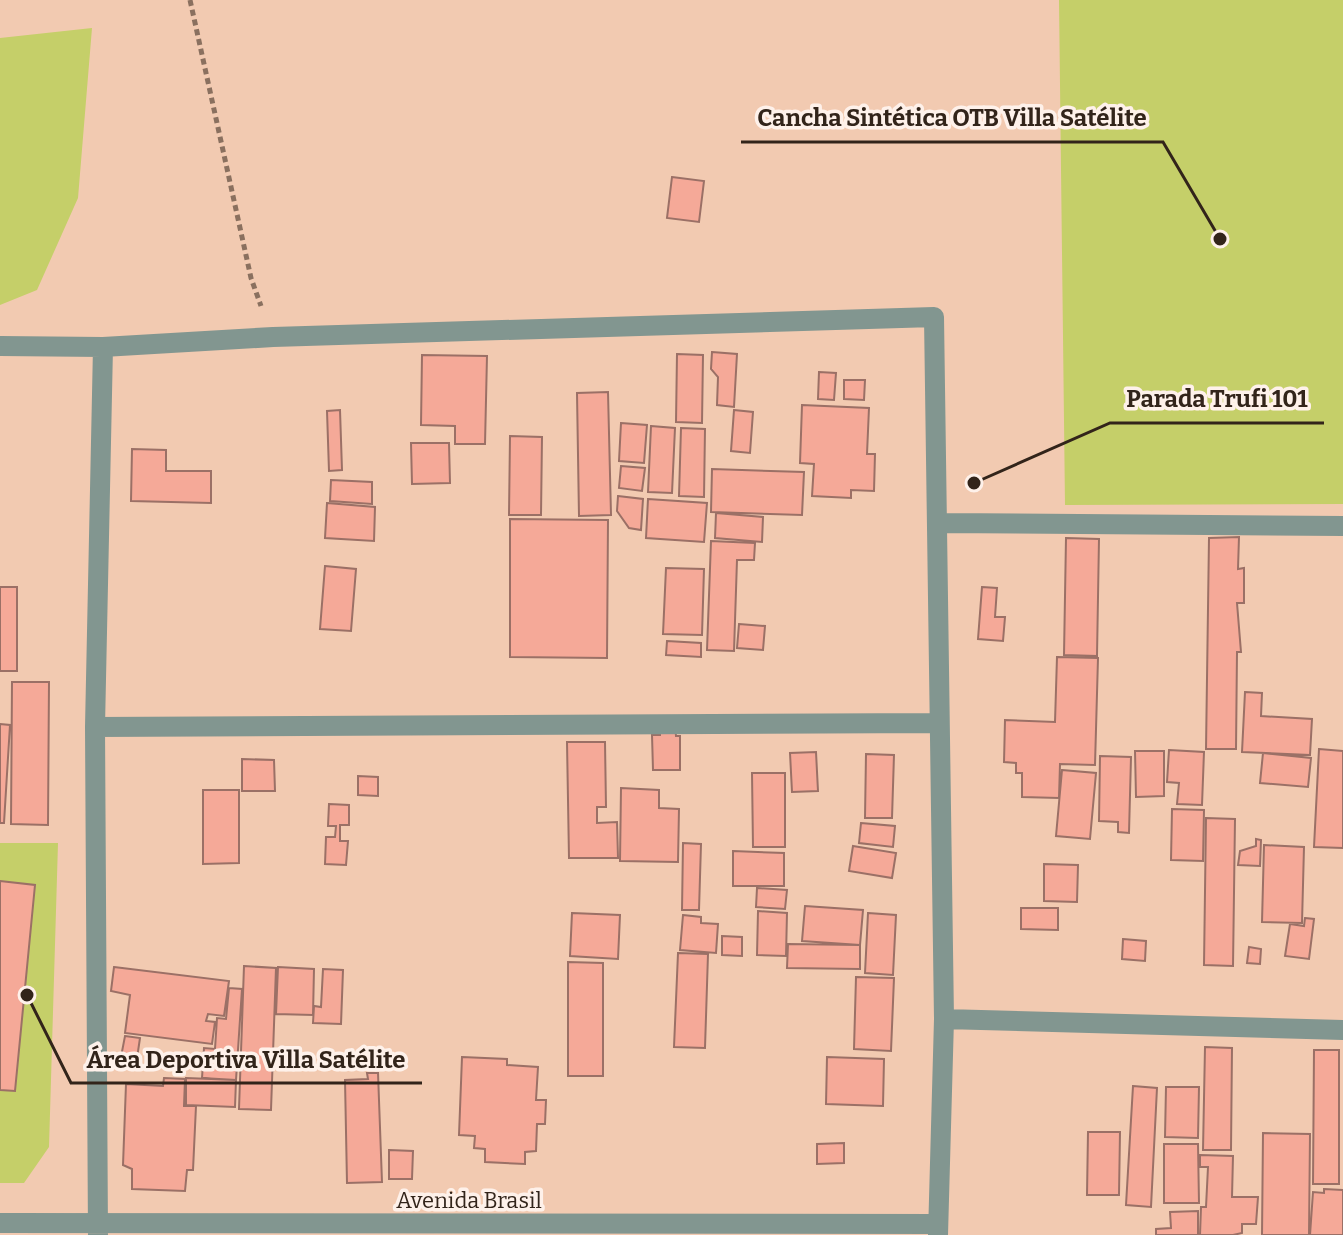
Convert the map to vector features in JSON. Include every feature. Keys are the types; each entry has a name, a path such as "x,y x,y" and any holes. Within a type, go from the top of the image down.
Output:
{"street":[{"path":"0,346 103,347 273,337 934,317 944,1019 938,1229"},
{"path":"98,1230 95,727 103,347"},
{"path":"939,523 1343,526"},
{"path":"95,727 939,723"},
{"path":"944,1019 1343,1030"},
{"name":"Avenida Brasil","path":"0,1223 98,1230 938,1229"}],"path":[{"path":"190,0 251,278 273,337"}],"green space":[{"path":"1059,0 1343,0 1343,504 1065,505"},
{"path":"92,28 78,198 37,290 0,305 0,38"},
{"path":"0,843 58,843 49,1147 24,1183 0,1183"}],"building":[{"path":"672,177 704,181 699,222 667,218"},
{"path":"712,352 737,354 734,407 717,405 718,377 711,369"},
{"path":"677,354 703,355 702,423 676,422"},
{"path":"422,355 487,356 485,444 455,444 455,426 421,425"},
{"path":"819,372 836,373 834,400 818,399"},
{"path":"844,380 865,380 864,400 844,399"},
{"path":"608,392 611,515 579,516 577,393"},
{"path":"802,405 869,408 867,454 875,454 874,491 851,490 851,498 812,496 814,464 800,463"},
{"path":"340,410 342,470 329,471 327,411"},
{"path":"734,410 753,412 750,453 731,451"},
{"path":"621,423 647,425 644,463 619,461"},
{"path":"651,426 675,428 672,493 648,492"},
{"path":"681,428 705,429 704,497 679,496"},
{"path":"510,436 542,437 541,515 509,515"},
{"path":"411,443 449,443 450,483 412,484"},
{"path":"132,449 166,450 166,471 211,471 211,503 131,501"},
{"path":"621,466 645,468 642,491 619,488"},
{"path":"712,469 804,472 802,515 711,512"},
{"path":"331,480 372,482 372,504 330,501"},
{"path":"618,496 643,499 641,530 629,528 617,511"},
{"path":"648,499 707,503 704,542 646,538"},
{"path":"327,503 375,507 374,541 325,538"},
{"path":"716,513 763,517 762,542 715,538"},
{"path":"510,519 608,520 607,658 510,657"},
{"path":"1239,537 1238,569 1244,568 1244,603 1237,603 1241,652 1237,652 1236,749 1206,749 1209,538"},
{"path":"1066,538 1099,539 1097,656 1064,655"},
{"path":"711,541 755,543 754,560 737,560 734,651 707,650"},
{"path":"325,566 356,569 351,631 320,629"},
{"path":"666,568 704,569 702,635 663,634"},
{"path":"0,587 17,587 17,671 0,671"},
{"path":"982,587 997,588 995,617 1005,617 1003,641 978,639"},
{"path":"739,624 765,626 763,650 737,648"},
{"path":"667,641 701,643 701,657 666,655"},
{"path":"1057,657 1098,658 1095,765 1060,764 1059,798 1022,797 1022,773 1016,773 1016,763 1004,762 1005,720 1055,722"},
{"path":"12,682 49,682 48,825 11,824"},
{"path":"1245,692 1262,693 1261,716 1312,719 1310,755 1242,752"},
{"path":"0,724 10,725 4,823 0,823"},
{"path":"675,725 676,736 680,736 680,770 653,770 652,735 660,735 660,726"},
{"path":"567,742 605,742 606,807 597,807 597,823 617,822 618,858 569,858"},
{"path":"1319,749 1343,751 1343,848 1314,847"},
{"path":"1169,750 1204,752 1202,805 1177,804 1179,783 1167,782"},
{"path":"1135,751 1164,751 1164,796 1136,797"},
{"path":"816,752 818,791 792,792 790,753"},
{"path":"1263,753 1311,758 1308,787 1260,783"},
{"path":"866,754 894,755 892,818 865,818"},
{"path":"1100,756 1131,757 1129,833 1118,832 1118,822 1099,821"},
{"path":"242,759 274,760 275,791 242,791"},
{"path":"1062,770 1096,773 1090,839 1056,836"},
{"path":"752,773 785,773 785,847 753,847"},
{"path":"358,776 378,777 378,796 358,795"},
{"path":"621,788 659,790 659,808 679,809 678,862 620,861"},
{"path":"203,790 239,790 239,863 203,864"},
{"path":"329,804 349,805 349,825 340,825 340,841 348,841 346,865 325,864 326,837 335,837 336,826 328,826"},
{"path":"1172,809 1204,810 1203,861 1171,860"},
{"path":"1206,818 1235,819 1233,966 1204,965"},
{"path":"861,823 895,826 893,847 859,843"},
{"path":"1256,839 1261,840 1260,866 1238,865 1240,851 1256,846"},
{"path":"683,843 701,844 699,910 682,910"},
{"path":"1264,845 1304,847 1302,923 1262,922"},
{"path":"853,846 896,853 892,878 849,871"},
{"path":"733,851 784,853 784,886 733,886"},
{"path":"1044,864 1078,865 1077,902 1044,901"},
{"path":"0,881 35,885 15,1091 0,1090"},
{"path":"757,888 787,890 785,909 756,907"},
{"path":"805,906 863,910 860,945 802,941"},
{"path":"1021,908 1058,908 1058,930 1021,929"},
{"path":"758,911 787,913 786,956 757,955"},
{"path":"572,913 620,915 618,959 570,956"},
{"path":"868,913 896,915 893,975 865,973"},
{"path":"683,915 701,917 701,923 718,924 716,953 680,950"},
{"path":"1305,918 1314,919 1309,959 1285,956 1290,924 1304,926"},
{"path":"722,936 742,937 742,956 722,955"},
{"path":"1123,939 1146,941 1145,961 1122,959"},
{"path":"788,944 860,945 860,969 787,968"},
{"path":"1249,947 1261,949 1260,964 1247,963"},
{"path":"678,953 708,954 705,1048 674,1047"},
{"path":"568,962 603,963 603,1076 568,1076"},
{"path":"244,966 276,968 271,1110 239,1109"},
{"path":"114,967 229,981 224,1016 208,1014 206,1021 215,1022 212,1044 125,1033 130,995 111,991"},
{"path":"278,967 314,969 313,1015 276,1014"},
{"path":"323,969 343,970 341,1024 313,1023 314,1006 321,1007"},
{"path":"856,977 894,978 891,1051 854,1049"},
{"path":"229,988 242,989 236,1080 202,1078 204,1048 215,1049 217,1018 226,1019"},
{"path":"125,1036 140,1038 136,1065 120,1062"},
{"path":"1205,1047 1232,1048 1231,1150 1203,1150"},
{"path":"1314,1050 1339,1050 1339,1184 1313,1184"},
{"path":"462,1057 507,1059 507,1065 538,1067 536,1100 546,1100 545,1124 537,1124 536,1151 525,1152 525,1164 485,1162 485,1149 474,1148 475,1136 459,1135"},
{"path":"827,1057 884,1059 883,1106 826,1104"},
{"path":"367,1073 378,1073 382,1182 347,1183 345,1080 368,1079"},
{"path":"164,1078 185,1079 184,1106 196,1106 193,1170 187,1170 185,1191 132,1189 132,1169 123,1165 126,1084 163,1086"},
{"path":"186,1078 236,1080 235,1107 186,1105"},
{"path":"1133,1086 1157,1088 1151,1207 1126,1205"},
{"path":"1166,1087 1199,1087 1198,1138 1165,1137"},
{"path":"1088,1132 1120,1132 1119,1195 1087,1195"},
{"path":"1263,1133 1310,1134 1309,1235 1262,1235"},
{"path":"844,1143 844,1163 817,1164 817,1144"},
{"path":"1164,1144 1198,1144 1199,1203 1164,1203"},
{"path":"389,1150 413,1151 412,1179 389,1179"},
{"path":"1200,1155 1233,1156 1232,1197 1258,1197 1256,1224 1242,1224 1242,1233 1233,1235 1200,1235 1201,1207 1206,1207 1208,1167 1200,1167"},
{"path":"1324,1189 1343,1190 1343,1235 1310,1235 1313,1192 1324,1193"},
{"path":"1198,1211 1198,1235 1156,1235 1156,1229 1171,1228 1170,1212"}],"place":[{"name":"Cancha Sintética OTB Villa Satélite","path":"1220,239"},
{"name":"Parada Trufi 101","path":"974,483"},
{"name":"Área Deportiva Villa Satélite","path":"27,995"}]}
